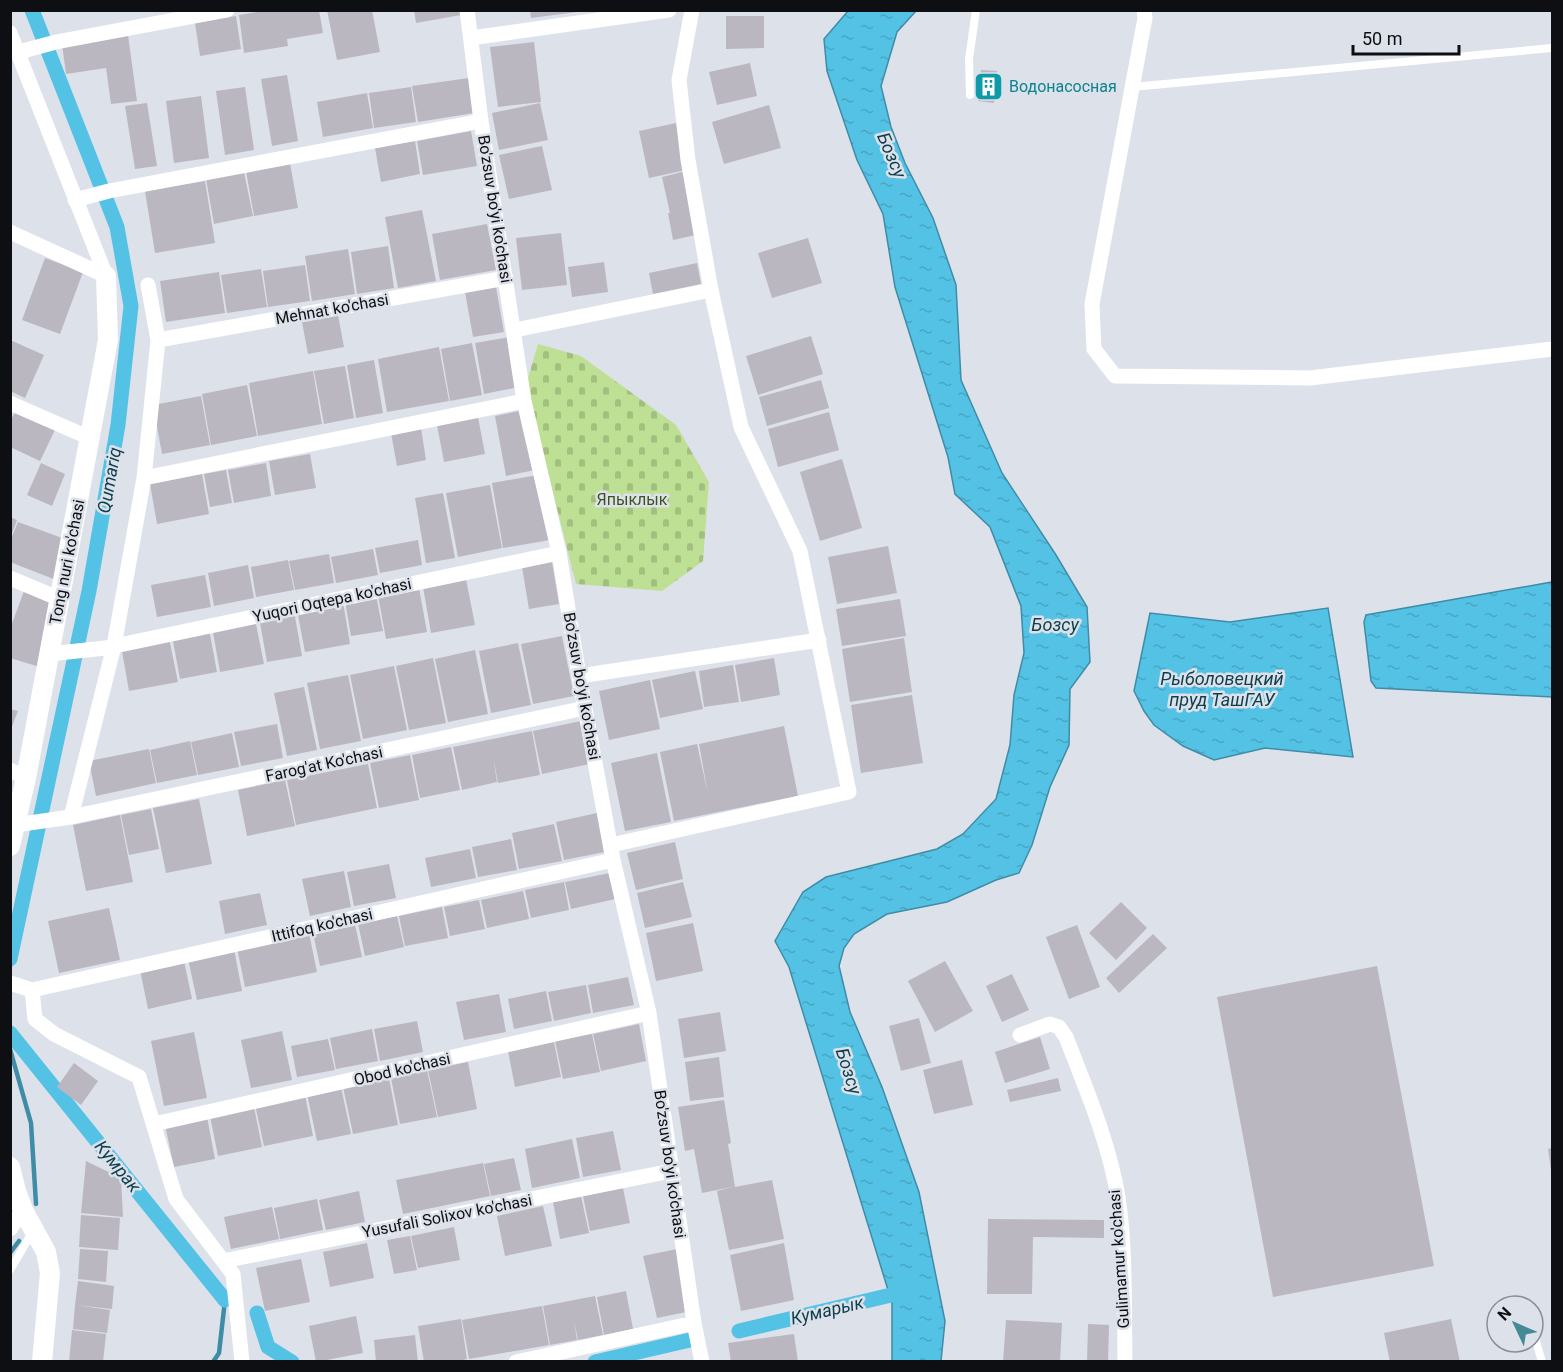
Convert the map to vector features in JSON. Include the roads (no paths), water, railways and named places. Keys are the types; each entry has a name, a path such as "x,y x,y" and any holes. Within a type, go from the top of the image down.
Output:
{"street":[{"path":"24,51 56,42 227,10"},
{"name":"Bo'zsuv bo'yi ko'chasi","path":"467,10 481,121 515,330 524,401 559,553 612,853 649,1013 694,1323 702,1362"},
{"path":"471,38 669,10"},
{"path":"579,676 819,640 800,551 741,427 711,290 688,160 679,80 692,10"},
{"path":"1144,10 1092,304 1094,349 1115,376 1310,378 1552,349"},
{"path":"10,33 24,51 80,199 106,276"},
{"path":"80,199 110,191 481,121"},
{"path":"10,232 106,276"},
{"name":"Tong nuri ko'chasi","path":"10,846 15,825 18,774 49,654 108,340 106,276"},
{"name":"Mehnat ko'chasi","path":"158,340 506,278"},
{"path":"67,818 109,647 144,478 158,340 148,285"},
{"path":"515,330 711,290"},
{"path":"144,478 524,401"},
{"path":"10,403 90,438"},
{"name":"Yuqori Oqtepa ko'chasi","path":"49,654 109,647 559,553"},
{"path":"10,578 60,599"},
{"name":"Ittifoq ko'chasi","path":"32,990 612,853 849,792 819,640"},
{"name":"Farog'at Ko'chasi","path":"15,825 67,818 585,708"},
{"path":"13,984 32,990 35,1019 54,1034 139,1077 176,1200 233,1274 242,1362"},
{"name":"Obod ko'chasi","path":"154,1124 649,1013"},
{"name":"Gulimamur ko'chasi","path":"1020,1035 1050,1023 1059,1027 1066,1037 1100,1125 1118,1197 1125,1362"},
{"path":"10,1167 24,1210 46,1252 50,1273 42,1362"},
{"name":"Yusufali Solixov ko'chasi","path":"223,1261 671,1171"},
{"path":"10,1229 24,1210"},
{"path":"516,1362 694,1323"}],"lane":[{"path":"970,95 969,59 976,10"},
{"path":"1132,87 1552,48"},
{"path":"10,1270 34,1229"}],"water":[{"name":"Бозсу","path":"848,11 916,11 897,32 881,86 891,127 905,163 933,218 956,285 961,380 1002,473 1087,607 1090,662 1070,689 1069,745 1050,787 1032,845 1019,873 996,880 947,902 887,914 854,934 844,948 839,966 850,1012 882,1087 919,1192 945,1321 941,1361 892,1361 892,1303 789,967 775,941 803,892 826,877 937,849 963,834 996,799 1010,745 1014,695 1024,653 1021,606 990,527 955,494 948,457 895,287 883,214 857,160 827,71 824,39"},
{"path":"1552,582 1552,697 1376,688 1371,681 1364,622 1366,615"},
{"name":"Рыболовецкий пруд ТашГАУ","path":"1328,608 1353,757 1265,748 1214,760 1183,746 1154,725 1134,691 1150,613 1230,622"}],"waterway":[{"name":"Qumariq","path":"10,959 89,591 118,425 131,306 117,227 32,10"},
{"name":"Кумрак","path":"10,1033 225,1300"},
{"path":"10,1049 31,1123 36,1204"},
{"path":"10,1253 19,1241"},
{"name":"Кумарык","path":"739,1331 908,1291"},
{"path":"213,1362 219,1353 225,1300"},
{"name":"Кумарык","path":"257,1313 268,1347 292,1362"},
{"name":"Кумарык","path":"595,1362 690,1340"}],"place":[{"name":"Водонасосная","path":"988,86"}],"park label":[{"name":"Япыклык","path":"632,499"}]}
